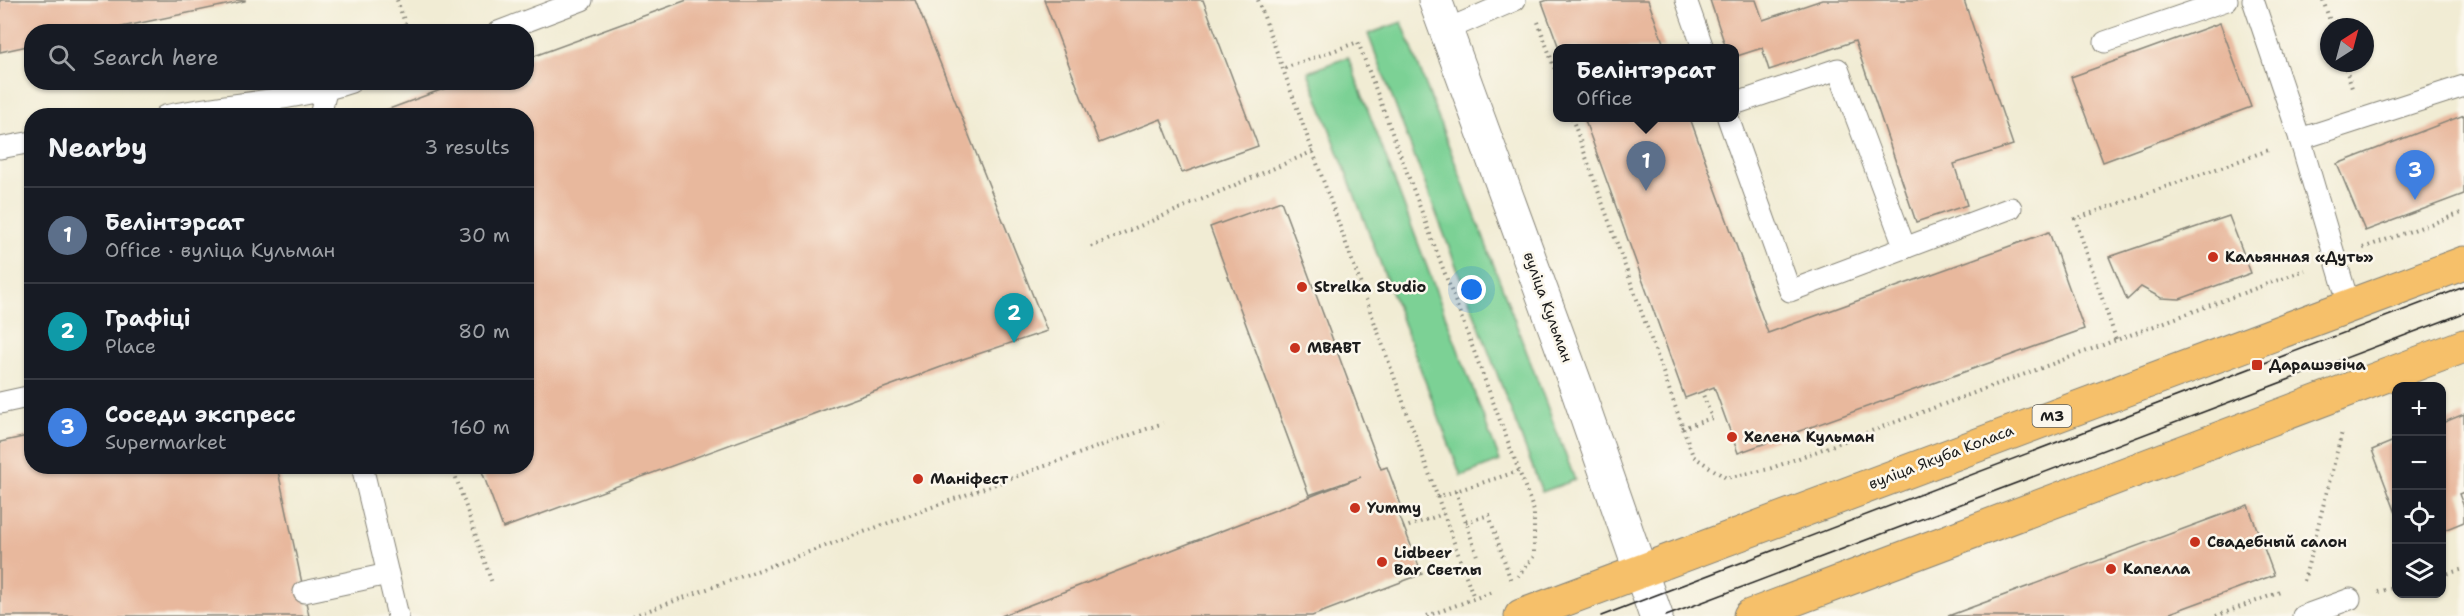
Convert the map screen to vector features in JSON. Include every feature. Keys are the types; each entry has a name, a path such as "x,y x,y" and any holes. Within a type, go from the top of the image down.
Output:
{"main road":[{"name":"вуліца Якуба Коласа","path":"1521,616 2464,263"},
{"path":"1750,616 1783,610 2464,346"}],"street":[{"name":"вуліца Кульман","path":"1441,15 1656,616"}],"lane":[{"path":"519,24 582,0"},
{"path":"1441,15 1515,0"},
{"path":"1686,0 1702,44"},
{"path":"2105,42 2227,0"},
{"path":"2253,0 2300,139 2349,305"},
{"path":"1739,102 1838,69 1905,248"},
{"path":"2300,139 2464,86"},
{"path":"201,108 326,91 322,108"},
{"path":"1730,122 1790,291 2011,208"},
{"path":"0,148 24,144"},
{"path":"0,403 24,398"},
{"path":"364,474 398,616"},
{"path":"304,592 388,574"},
{"path":"2303,616 2350,599"}],"path":[{"path":"397,0 405,24"},
{"path":"1258,0 1285,69 1474,598"},
{"path":"2323,0 2329,18"},
{"path":"1534,11 1553,66"},
{"path":"1285,69 1358,42 1534,511 1534,556 1512,584 1427,616"},
{"path":"1574,122 1693,456 1726,477 1769,469 2464,212"},
{"path":"2116,339 2075,219 2300,139"},
{"path":"1091,247 1314,151"},
{"path":"1682,428 1712,418 1702,392"},
{"path":"2312,580 2304,583 2344,422"},
{"path":"633,616 1163,423"},
{"path":"1437,497 1519,471"},
{"path":"455,474 492,583"},
{"path":"1456,491 1478,559"},
{"path":"1403,528 1443,514"},
{"path":"1466,522 1489,515 1512,584"},
{"path":"2446,574 2464,569"},
{"path":"2216,616 2293,587"}],"green space":[{"path":"1402,22 1575,480 1542,492 1368,34"},
{"path":"1348,57 1500,461 1461,476 1308,72"}],"building":[{"path":"0,0 245,0 136,24 24,24 24,47 0,52"},
{"path":"687,0 915,0 1047,331 963,359 503,528 483,474 534,474 534,108 392,108 440,90 534,90 534,56"},
{"path":"1044,0 1203,0 1258,146 1182,173 1161,119 1099,143"},
{"path":"1548,0 1648,0 1664,44 1558,44 1542,2"},
{"path":"1710,0 1756,0 1763,20 1822,0 1964,0 2013,145 1954,164 1967,205 1916,222 1855,41 1769,70 1762,48 1739,55 1739,44 1725,44"},
{"path":"2220,23 2251,107 2103,162 2071,77"},
{"path":"2464,115 2464,194 2365,231 2337,164"},
{"path":"1585,122 1691,122 1768,333 2049,232 2084,329 1738,453 1714,387 1685,398"},
{"path":"1281,201 1381,469 1387,467 1401,505 1396,507 1422,574 1312,616 1001,616 1361,477 1309,495 1210,227"},
{"path":"2229,216 2251,273 2180,299 2161,298 2141,287 2127,300 2109,257"},
{"path":"2464,414 2464,492 2459,494 2464,507 2464,522 2446,529 2446,436 2446,421"},
{"path":"24,437 24,474 279,474 309,616 0,616 0,442"},
{"path":"2392,442 2392,502 2372,450"},
{"path":"2248,505 2274,575 2162,616 1948,616"}],"tram line":[{"path":"1601,616 2464,287"},
{"path":"1666,616 2464,313"}],"place":[{"name":"Белінтэрсат","path":"1646,191"},
{"name":"Соседи экспресс","path":"2415,200"},
{"name":"Кальянная «Дуть»","path":"2213,257"},
{"name":"Strelka Studio","path":"1302,287"},
{"name":"Графіці","path":"1014,343"},
{"name":"МВАВТ","path":"1295,348"},
{"name":"Дарашэвіча","path":"2257,365"},
{"name":"Хелена Кульман","path":"1732,437"},
{"name":"Маніфест","path":"918,479"},
{"name":"Yummy","path":"1355,508"},
{"name":"Свадебный салон","path":"2195,542"},
{"name":"Lidbeer Bar Светлы","path":"1382,562"},
{"name":"Капелла","path":"2111,569"}]}
